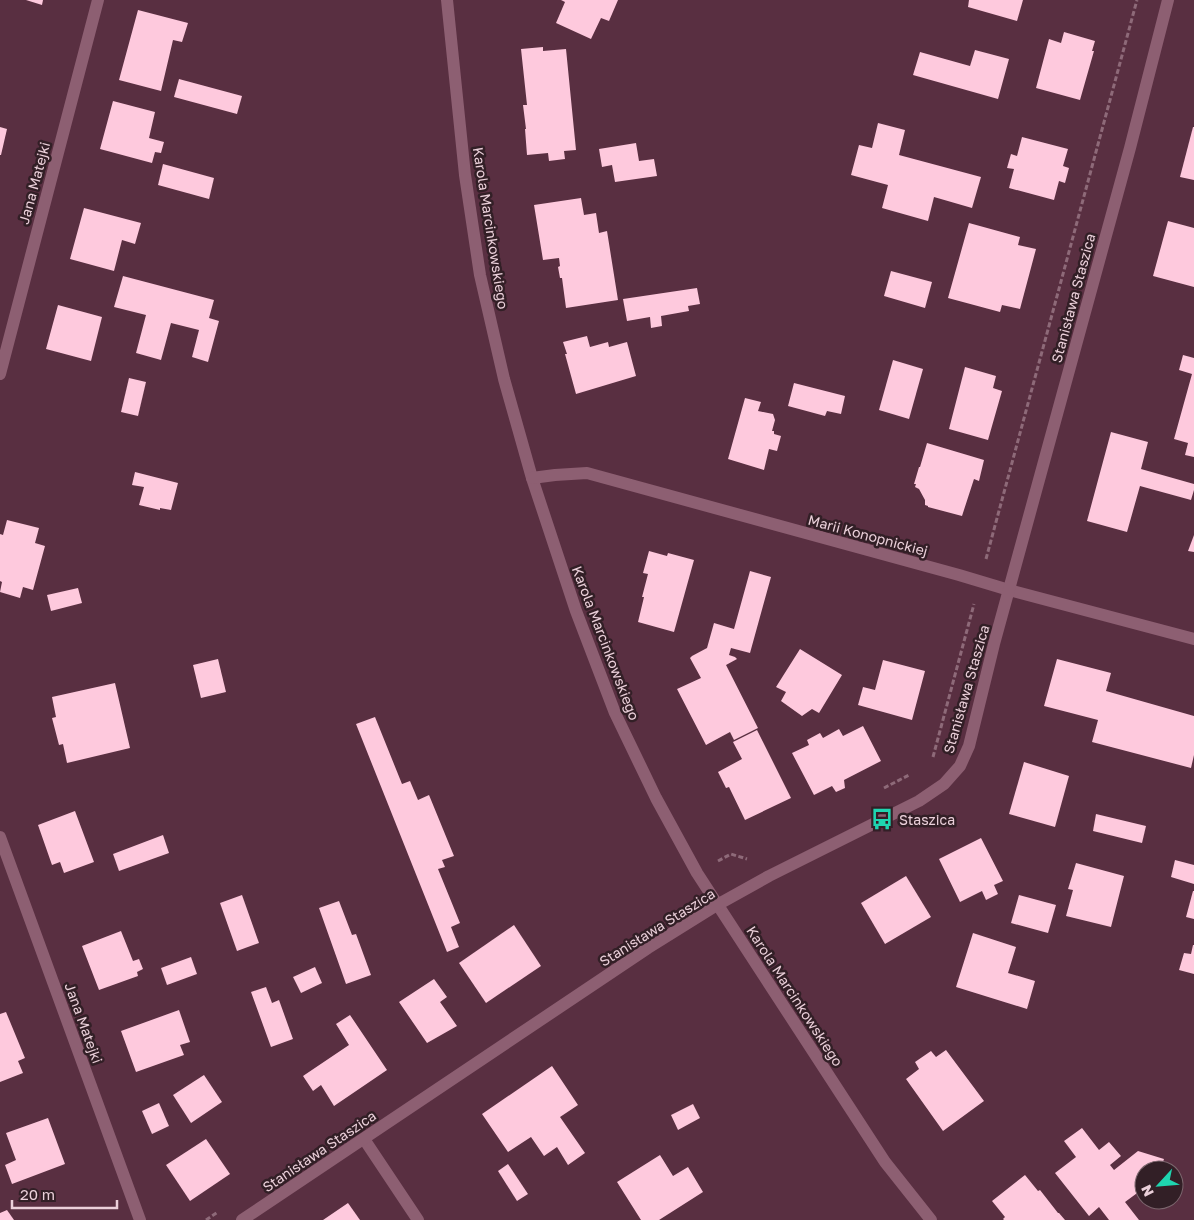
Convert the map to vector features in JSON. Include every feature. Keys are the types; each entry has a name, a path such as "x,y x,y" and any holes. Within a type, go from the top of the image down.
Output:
{"street":[{"name":"Jana Matejki","path":"0,374 98,0"},
{"name":"Karola Marcinkowskiego","path":"447,0 465,175 480,275 504,379 532,478 576,611 615,712 656,798 697,873 886,1162 930,1220"},
{"name":"Stanisława Staszica","path":"242,1220 648,948 717,905 769,876 919,801 944,784 960,766 969,746 1009,590 1130,148 1168,0"},
{"name":"Marii Konopnickiej","path":"532,478 555,474 587,473 1009,590 1194,639"},
{"name":"Jana Matejki","path":"0,837 140,1220"},
{"path":"364,1139 418,1220"}],"path":[{"path":"990,542 1137,0"}],"building":[{"path":"26,0 43,0 42,5"},
{"path":"561,0 618,0 609,21 601,18 591,39 556,23 565,2"},
{"path":"969,0 1023,0 1017,21 968,7"},
{"path":"138,10 188,23 182,42 173,40 161,91 119,80"},
{"path":"1064,32 1095,41 1080,100 1036,88 1049,39 1061,43"},
{"path":"543,47 543,51 566,49 576,150 564,151 565,159 549,161 548,153 527,155 523,105 527,105 521,49"},
{"path":"975,50 1009,59 998,99 913,75 920,52 970,66"},
{"path":"179,79 242,96 237,114 174,97"},
{"path":"113,101 155,112 149,138 164,142 161,153 155,152 152,163 100,149"},
{"path":"878,123 905,130 899,155 981,177 972,208 934,197 928,221 882,208 888,185 851,175 859,145 872,148"},
{"path":"0,127 7,129 1,155 0,155"},
{"path":"1194,127 1194,180 1180,177"},
{"path":"1022,137 1068,149 1063,166 1069,168 1065,183 1059,181 1054,200 1009,188 1014,169 1007,168 1011,154 1017,156"},
{"path":"636,143 639,161 654,159 657,176 615,182 612,165 602,167 599,149"},
{"path":"163,164 214,178 209,199 158,185"},
{"path":"581,198 584,215 596,213 599,233 607,231 618,300 566,308 562,278 560,278 558,267 560,266 559,258 543,260 534,205"},
{"path":"84,208 141,223 135,244 122,240 114,271 70,259"},
{"path":"1168,221 1194,228 1194,287 1153,276"},
{"path":"969,223 1020,237 1018,245 1036,249 1020,309 1002,305 1000,312 948,298"},
{"path":"891,271 932,282 925,308 884,296"},
{"path":"123,276 214,300 209,318 219,321 208,362 192,357 199,330 171,323 161,360 136,353 146,315 114,307"},
{"path":"697,288 700,304 688,306 689,311 661,316 662,326 651,328 650,317 627,321 623,299"},
{"path":"58,305 102,317 91,361 46,349"},
{"path":"587,336 590,347 608,342 609,347 627,342 636,376 576,394 563,342"},
{"path":"1183,355 1194,358 1194,457 1185,455 1188,443 1174,439 1192,374 1179,370"},
{"path":"893,360 923,369 909,419 879,410"},
{"path":"965,367 996,376 993,388 1002,391 988,440 949,429"},
{"path":"129,378 146,382 138,416 121,412"},
{"path":"794,383 845,396 841,414 827,411 825,416 788,406"},
{"path":"745,398 761,402 758,411 773,414 775,420 772,431 774,431 774,434 781,436 777,451 769,449 764,470 728,459"},
{"path":"1111,432 1148,442 1141,469 1194,484 1191,500 1140,486 1127,532 1087,521"},
{"path":"927,443 984,460 979,481 974,479 962,516 928,507 925,505 925,500 919,489 915,487 916,484 914,484"},
{"path":"135,472 178,483 171,510 160,508 160,510 139,505 144,487 132,485"},
{"path":"7,520 39,528 35,543 45,546 33,590 23,587 20,598 0,592 2,582 0,581 0,534 3,535"},
{"path":"1194,535 1194,552 1188,551"},
{"path":"649,551 667,556 668,553 694,560 674,632 638,622 648,574 643,573"},
{"path":"750,571 771,577 750,653 731,648 729,655 737,659 726,665 758,728 734,740 730,732 706,745 677,689 701,678 690,658 707,648 714,623 734,629"},
{"path":"78,588 82,603 51,611 47,595"},
{"path":"800,649 842,675 819,713 812,709 802,716 781,701 786,692 776,687"},
{"path":"218,659 226,692 201,698 193,665"},
{"path":"1057,659 1111,673 1106,691 1194,716 1194,755 1191,768 1092,742 1098,720 1044,706"},
{"path":"883,660 925,671 912,720 858,705 863,687 875,690"},
{"path":"115,683 130,748 67,763 63,744 59,745 52,718 56,717 52,697"},
{"path":"375,717 402,784 410,781 418,800 429,795 454,856 442,860 445,867 438,869 460,923 451,927 459,947 447,952 356,724"},
{"path":"863,726 881,761 844,780 845,788 836,792 832,786 814,795 792,753 809,745 807,740 820,733 823,738 839,729 843,736"},
{"path":"757,730 791,798 745,820 729,787 726,788 718,772 742,759 733,742"},
{"path":"1024,762 1069,776 1055,827 1009,814"},
{"path":"75,811 94,862 64,873 60,862 52,865 38,825"},
{"path":"1096,814 1146,826 1142,843 1093,831"},
{"path":"163,835 169,853 119,871 113,854"},
{"path":"981,838 1003,881 994,885 998,894 986,900 982,891 960,902 939,859"},
{"path":"1175,860 1194,865 1194,884 1171,877"},
{"path":"1076,863 1124,876 1111,927 1066,916 1073,890 1068,889"},
{"path":"906,876 931,917 885,944 861,903"},
{"path":"1194,891 1194,919 1186,917"},
{"path":"242,895 259,943 237,951 220,903"},
{"path":"1019,895 1056,905 1048,933 1011,923"},
{"path":"339,901 352,935 356,934 371,975 346,984 319,908"},
{"path":"514,925 541,966 486,1003 459,963"},
{"path":"121,931 133,961 139,959 143,969 137,972 138,976 99,990 82,946"},
{"path":"973,933 1016,947 1008,973 1035,981 1027,1009 956,987"},
{"path":"1193,945 1194,974 1179,970 1184,953 1191,954"},
{"path":"191,957 197,974 167,985 161,968"},
{"path":"315,967 322,983 301,993 293,977"},
{"path":"434,979 447,997 440,1002 457,1026 427,1043 399,1002"},
{"path":"266,987 272,1003 279,1000 293,1039 271,1047 251,992"},
{"path":"179,1010 190,1042 180,1045 184,1055 136,1072 121,1031"},
{"path":"6,1012 25,1058 18,1061 23,1073 0,1082 0,1014"},
{"path":"350,1015 387,1070 334,1106 321,1085 313,1091 303,1076 349,1045 336,1024"},
{"path":"946,1050 984,1101 943,1131 906,1079 919,1069 915,1062 931,1051 936,1057"},
{"path":"552,1066 578,1105 560,1117 585,1153 568,1165 557,1147 544,1156 531,1137 508,1152 482,1114"},
{"path":"204,1075 222,1102 191,1123 173,1095"},
{"path":"159,1103 169,1126 152,1134 142,1111"},
{"path":"693,1104 700,1118 678,1130 671,1115"},
{"path":"48,1118 65,1164 12,1184 5,1165 16,1160 6,1133"},
{"path":"1082,1128 1099,1150 1109,1142 1121,1156 1110,1165 1114,1170 1138,1151 1164,1159 1134,1160 1134,1195 1125,1202 1139,1220 1109,1220 1099,1207 1089,1216 1055,1173 1076,1157 1064,1141"},
{"path":"206,1139 230,1174 190,1201 166,1165"},
{"path":"660,1155 673,1176 688,1167 703,1192 659,1220 641,1220 617,1182"},
{"path":"508,1164 528,1194 517,1201 498,1171"},
{"path":"1025,1175 1065,1220 1003,1219 1005,1217 992,1201"},
{"path":"348,1203 360,1220 323,1220"},
{"path":"7,1210 14,1220 0,1220 0,1213"}],"place":[{"name":"Staszica","path":"882,819"}]}
